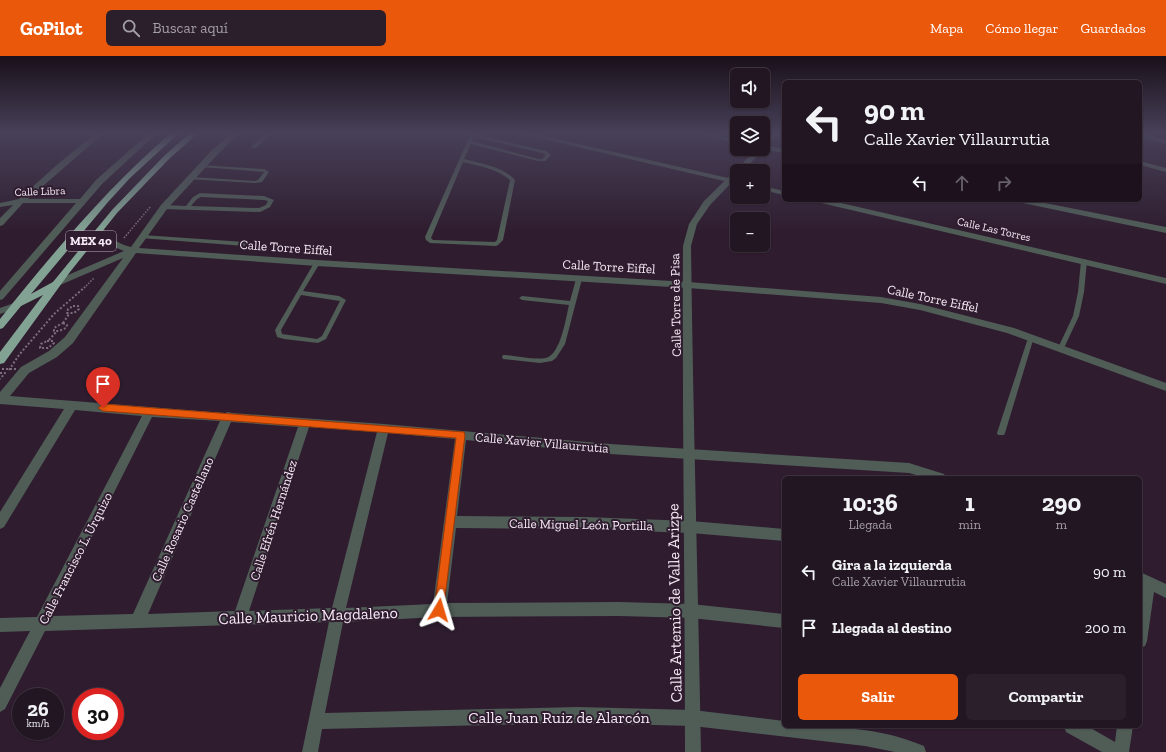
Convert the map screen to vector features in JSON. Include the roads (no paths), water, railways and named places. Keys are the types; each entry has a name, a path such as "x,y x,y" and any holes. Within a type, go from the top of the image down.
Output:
{"highway":[{"name":"MEX 40","path":"0,326 87,218 139,165"},
{"name":"MEX 40","path":"1,365 28,323 57,283 100,230 148,175 159,165"},
{"path":"28,323 17,305 57,283"}],"street":[{"path":"0,223 20,201 59,165"},
{"path":"0,297 81,201 117,165"},
{"path":"664,165 730,180"},
{"path":"1149,165 1166,170"},
{"path":"0,399 25,370 53,354 69,340 164,207 201,166"},
{"name":"Calle Torre de Pisa","path":"688,454 687,246 693,224 707,203 730,184"},
{"path":"770,190 782,193"},
{"path":"0,198 0,205"},
{"name":"Calle Libra","path":"0,205 20,201 81,201"},
{"name":"Calle Las Torres","path":"826,202 1166,281"},
{"path":"1030,202 1166,230"},
{"name":"Calle Torre Eiffel","path":"100,230 110,243 117,247 134,250 317,263 688,285 881,300 960,317 1031,337 1166,387"},
{"name":"Calle Torre Eiffel","path":"57,283 134,250"},
{"path":"0,305 17,305"},
{"path":"0,311 17,305"},
{"name":"Calle Xavier Villaurrutia","path":"0,399 149,412 228,416 384,428 533,442 688,454 909,468 935,476"},
{"path":"0,523 72,405"},
{"name":"Calle Francisco L. Urquizo","path":"0,704 149,412"},
{"name":"Calle Rosario Castellano","path":"137,622 228,416"},
{"name":"Calle Efrén Hernández","path":"240,618 305,422"},
{"path":"310,752 337,615 384,428"},
{"path":"439,610 461,435"},
{"name":"Calle Artemio de Valle Arizpe","path":"688,454 691,527 693,752"},
{"name":"Calle Miguel León Portilla","path":"450,522 584,523 691,527 782,535"},
{"path":"1142,617 1145,580 1166,590"},
{"name":"Calle Mauricio Magdaleno","path":"0,625 137,622 439,610 619,609 691,611 782,621"},
{"name":"Calle Juan Ruiz de Alarcón","path":"316,721 578,715 693,718 865,738 904,746 918,752"},
{"path":"1075,728 1117,752"},
{"path":"1121,752 1125,728"}],"lane":[{"path":"459,165 428,239 432,242 496,244 500,240 513,180 508,174 481,165"},
{"path":"190,178 255,182 260,181 267,172 264,170 201,166"},
{"path":"164,207 187,208 260,210 268,206 271,200 264,198 200,196 195,198 187,208"},
{"path":"142,237 245,244"},
{"path":"1061,348 1076,316 1081,292 1084,261"},
{"path":"300,293 339,298 343,300 321,340 318,341 284,337 278,333 278,330 317,263"},
{"path":"505,357 539,360 550,359 557,353 562,344 579,279"},
{"path":"522,298 573,303"},
{"path":"1002,433 1031,337"}]}
